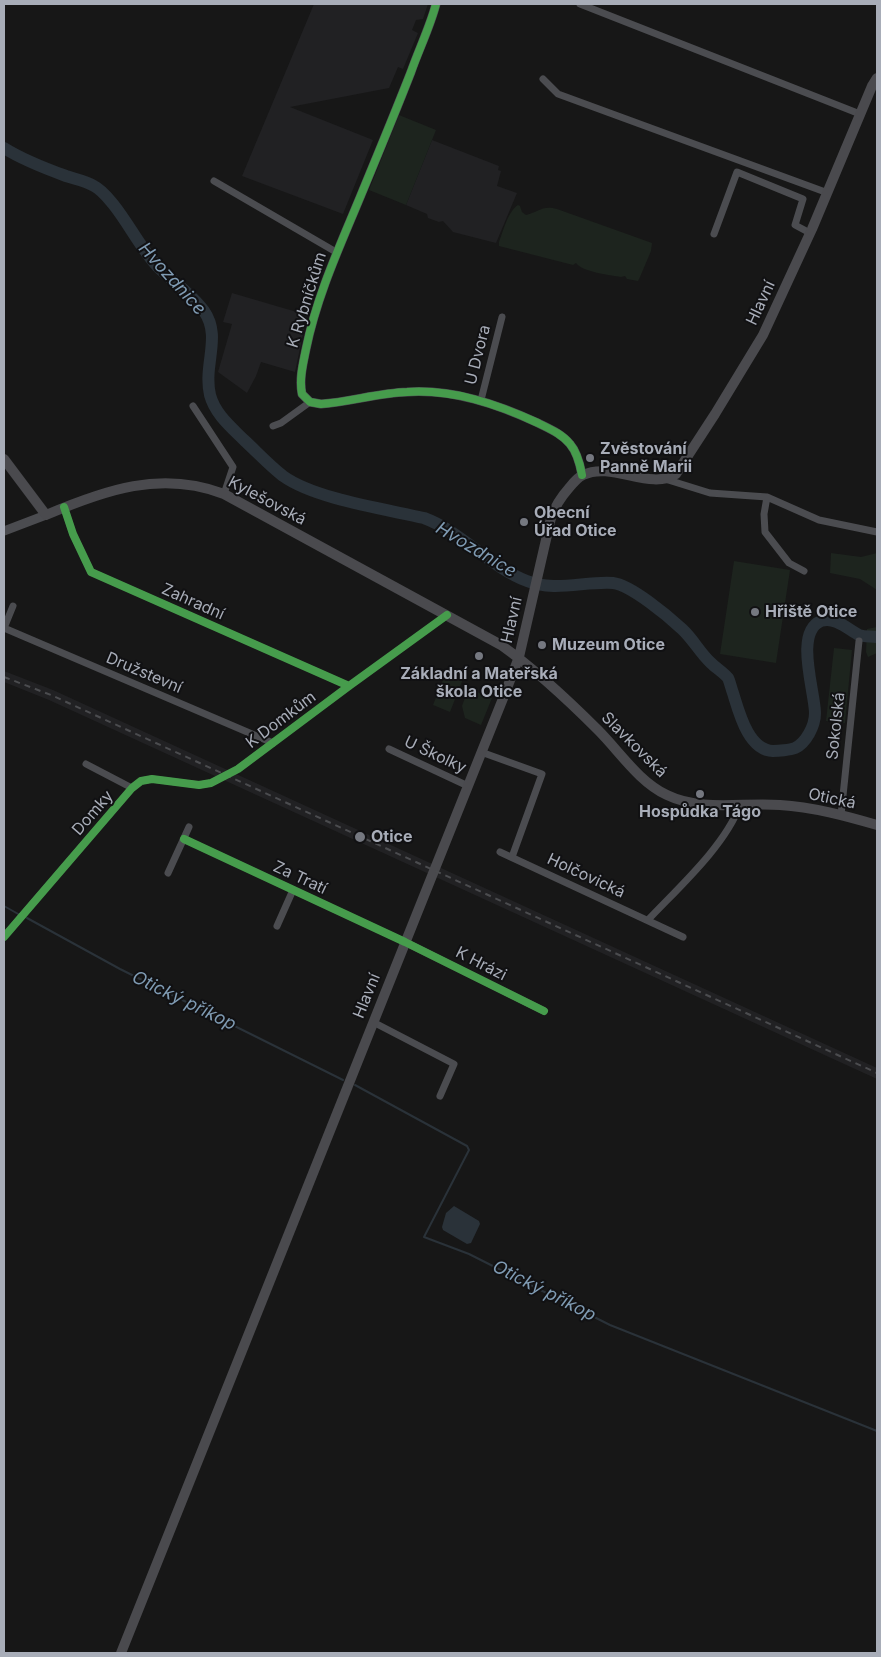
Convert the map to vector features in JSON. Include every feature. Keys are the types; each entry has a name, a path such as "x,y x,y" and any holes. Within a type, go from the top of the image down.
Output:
{"main road":[{"name":"Hlavní","path":"665,479 676,474 763,335 828,193 860,114 877,78"},
{"path":"4,460 46,514"},
{"path":"582,475 606,471 653,479 665,479"},
{"name":"Hlavní","path":"121,1653 518,657 554,510 561,498 582,475"},
{"name":"Kylešovská","path":"46,514 115,490 145,483 191,484 224,494 448,615 501,645 518,657"},
{"name":"Slavkovská","path":"518,657 559,692 654,787 675,798 694,803 780,805"},
{"name":"Otická","path":"780,805 841,815 877,825"}],"street":[{"name":"K Rybníčkům","path":"310,402 302,394 301,385 302,368 314,313 336,252 393,116 436,4"},
{"path":"580,4 860,114"},
{"path":"543,79 558,94 828,193"},
{"path":"714,234 737,172 803,199 794,225 810,233"},
{"name":"K Rybníčkům","path":"214,181 336,252"},
{"name":"U Dvora","path":"481,400 502,316"},
{"path":"273,426 310,402 320,404 334,403 408,392 450,394 481,400 522,415 562,436 574,450 582,475"},
{"path":"193,406 232,467 224,494"},
{"path":"665,479 710,493 767,497 819,520 877,532"},
{"path":"767,497 764,514 766,532 788,563 804,571"},
{"name":"Zahradní","path":"64,507 73,534 91,572 349,686"},
{"path":"4,531 46,514"},
{"name":"Družstevní","path":"13,606 4,628 273,743"},
{"name":"K Domkům","path":"226,775 238,769 448,615"},
{"name":"Sokolská","path":"841,815 859,641"},
{"name":"U Školky","path":"389,749 468,786"},
{"path":"481,752 542,774 512,857"},
{"name":"Domky","path":"86,764 132,788"},
{"name":"Domky","path":"9,931 132,788 142,781 152,779 199,785 212,783 226,775"},
{"path":"648,920 729,830 740,804"},
{"path":"168,873 189,828"},
{"name":"Za Tratí","path":"184,839 405,942"},
{"name":"Holčovická","path":"500,852 683,937"},
{"name":"Za Tratí","path":"277,926 293,890"},
{"name":"K Hrázi","path":"405,942 544,1011"},
{"path":"373,1022 454,1064 440,1096"}],"shaded area":[{"path":"314,4 428,4 423,19 416,20 412,30 418,33 403,69 398,67 389,88 290,107 373,140 343,214 242,176"},
{"path":"399,115 436,130 406,205 369,190"},
{"path":"432,140 499,166 498,170 501,171 497,186 517,193 496,243 453,232 443,221 439,222 428,218 427,214 406,205"},
{"path":"518,205 526,215 544,208 557,209 652,243 651,251 638,281 627,279 625,276 621,277 590,271 576,263 573,265 499,246 504,227 511,212"},
{"path":"232,293 307,315 295,372 261,362 247,393 218,372 232,324 223,322"},
{"path":"831,553 861,557 877,553 877,590 860,579 830,573"},
{"name":"Hřiště Otice","path":"734,561 790,570 776,663 720,654"},
{"path":"877,627 877,653 868,657 866,652 867,629"},
{"path":"834,648 852,650 845,723 826,721"},
{"path":"4,671 53,690 877,1068 877,1079 49,700 4,682"},
{"path":"446,672 463,679 450,712 433,705"},
{"path":"477,692 492,698 481,725 465,718 462,706 466,695"},
{"path":"454,1206 479,1221 480,1224 471,1243 467,1244 443,1230 442,1227 446,1213"}],"waterway":[{"name":"Hvozdnice","path":"4,148 34,164 88,183 100,190 119,212 157,266 199,305 204,311 212,331 208,384 212,402 229,425 283,476 297,484 331,497 424,518 438,524 501,567 527,581 548,586 613,583 629,589 676,623 707,659 728,678 746,729 757,744 764,749 775,751 795,748 803,742 812,728 815,713 807,649 813,627 821,621 831,620 859,635 877,637"},
{"name":"Otický příkop","path":"4,906 20,915"},
{"name":"Otický příkop","path":"27,918 120,969 343,1080"},
{"name":"Otický příkop","path":"355,1085 467,1146 469,1150 424,1237 469,1254 610,1325 877,1431"}],"railway":[{"path":"4,677 51,695 877,1073"}],"cycle path":[{"path":"436,4 428,30 337,252 316,309 301,377 302,394 310,402 321,404 407,392 441,393 474,399 522,416 560,435 567,440 575,451 582,475"},
{"path":"64,507 73,534 91,572 349,686"},
{"path":"4,937 132,788 141,781 152,779 199,785 211,783 238,769 447,615"},
{"path":"184,839 405,942 544,1011"}],"place":[{"name":"Zvěstování Panně Marii","path":"590,458"},
{"name":"Obecní Úřad Otice","path":"524,522"},
{"name":"Hřiště Otice","path":"755,612"},
{"name":"Muzeum Otice","path":"542,645"},
{"name":"Základní a Mateřská škola Otice","path":"479,656"},
{"name":"Hospůdka Tágo","path":"700,794"},
{"name":"Otice","path":"360,837"}]}
